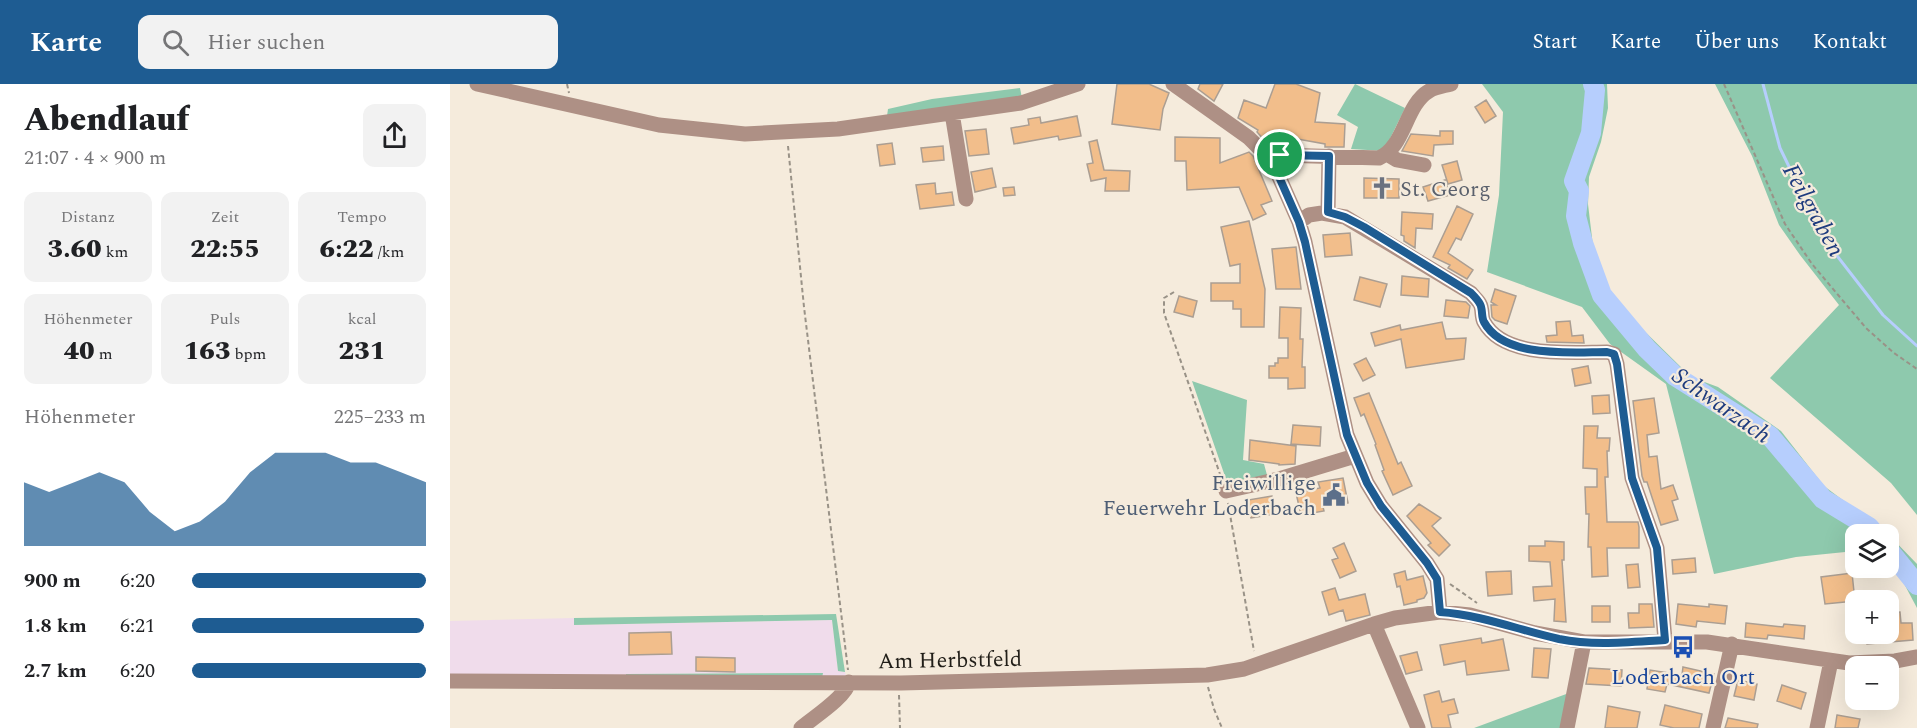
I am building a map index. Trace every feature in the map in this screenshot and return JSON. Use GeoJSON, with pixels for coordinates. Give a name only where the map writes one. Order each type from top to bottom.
{"type":"FeatureCollection","features":[{"type":"Feature","properties":{"kind":"street"},"geometry":{"type":"LineString","coordinates":[[477,84],[659,125],[724,132],[787,133],[838,129],[1021,103],[1078,84]]}},
{"type":"Feature","properties":{"kind":"street"},"geometry":{"type":"LineString","coordinates":[[1272,161],[1280,155],[1379,158],[1387,154],[1396,142],[1422,97],[1428,91],[1451,84]]}},
{"type":"Feature","properties":{"kind":"street"},"geometry":{"type":"LineString","coordinates":[[1183,87],[1248,137],[1272,161],[1299,222],[1314,278],[1347,435],[1367,483],[1381,506],[1427,563],[1437,579],[1440,612]]}},
{"type":"Feature","properties":{"kind":"street"},"geometry":{"type":"LineString","coordinates":[[952,113],[966,199]]}},
{"type":"Feature","properties":{"kind":"street"},"geometry":{"type":"LineString","coordinates":[[1387,154],[1397,160],[1424,165]]}},
{"type":"Feature","properties":{"kind":"street"},"geometry":{"type":"LineString","coordinates":[[1328,212],[1329,156]]}},
{"type":"Feature","properties":{"kind":"street"},"geometry":{"type":"LineString","coordinates":[[1299,222],[1309,215],[1328,212],[1345,217],[1471,293],[1480,304],[1483,321],[1497,337],[1523,348],[1547,352],[1614,354],[1632,478],[1657,548],[1665,640]]}},
{"type":"Feature","properties":{"kind":"street"},"geometry":{"type":"LineString","coordinates":[[1226,491],[1279,479],[1355,456]]}},
{"type":"Feature","properties":{"kind":"street","name":"Am Herbstfeld"},"geometry":{"type":"LineString","coordinates":[[450,681],[901,683],[1207,675],[1257,664],[1374,624],[1418,614],[1440,612],[1470,615],[1535,633],[1584,642],[1620,643],[1665,640],[1732,644],[1830,661],[1873,663],[1917,657]]}},
{"type":"Feature","properties":{"kind":"street"},"geometry":{"type":"LineString","coordinates":[[1374,624],[1418,728]]}},
{"type":"Feature","properties":{"kind":"street"},"geometry":{"type":"LineString","coordinates":[[1567,728],[1584,642]]}},
{"type":"Feature","properties":{"kind":"street"},"geometry":{"type":"LineString","coordinates":[[1713,728],[1732,644]]}},
{"type":"Feature","properties":{"kind":"street"},"geometry":{"type":"LineString","coordinates":[[1817,728],[1830,661]]}},
{"type":"Feature","properties":{"kind":"street"},"geometry":{"type":"LineString","coordinates":[[801,728],[848,689],[849,682]]}},
{"type":"Feature","properties":{"kind":"path"},"geometry":{"type":"LineString","coordinates":[[1724,84],[1785,224],[1812,264],[1866,328],[1894,353],[1917,369]]}},
{"type":"Feature","properties":{"kind":"path"},"geometry":{"type":"LineString","coordinates":[[787,133],[804,307],[849,682]]}},
{"type":"Feature","properties":{"kind":"path"},"geometry":{"type":"LineString","coordinates":[[1174,292],[1164,298],[1164,313],[1226,491],[1257,664]]}},
{"type":"Feature","properties":{"kind":"path"},"geometry":{"type":"LineString","coordinates":[[1437,579],[1449,582],[1477,604]]}},
{"type":"Feature","properties":{"kind":"path"},"geometry":{"type":"LineString","coordinates":[[1207,675],[1209,693],[1222,728]]}},
{"type":"Feature","properties":{"kind":"path"},"geometry":{"type":"LineString","coordinates":[[900,728],[901,683]]}},
{"type":"Feature","properties":{"kind":"shaded area"},"geometry":{"type":"Polygon","coordinates":[[[574,618],[575,625],[832,620],[838,671],[845,672],[846,676],[822,678],[822,673],[627,674],[626,678],[450,677],[450,621],[574,618]]]}},
{"type":"Feature","properties":{"kind":"green space"},"geometry":{"type":"Polygon","coordinates":[[[1355,84],[1405,108],[1384,151],[1351,149],[1358,127],[1337,115],[1355,84]]]}},
{"type":"Feature","properties":{"kind":"green space"},"geometry":{"type":"Polygon","coordinates":[[[1482,84],[1607,84],[1608,108],[1601,142],[1589,177],[1588,204],[1593,246],[1601,277],[1621,308],[1691,377],[1718,387],[1781,431],[1824,486],[1875,524],[1845,524],[1845,552],[1796,557],[1714,574],[1666,384],[1610,344],[1582,307],[1487,272],[1499,195],[1503,112],[1482,84]]]}},
{"type":"Feature","properties":{"kind":"green space"},"geometry":{"type":"Polygon","coordinates":[[[1715,84],[1917,84],[1917,515],[1891,483],[1770,378],[1839,305],[1779,225],[1752,156],[1715,84]]]}},
{"type":"Feature","properties":{"kind":"green space"},"geometry":{"type":"Polygon","coordinates":[[[1020,88],[1022,98],[887,116],[888,109],[932,99],[1020,88]]]}},
{"type":"Feature","properties":{"kind":"green space"},"geometry":{"type":"Polygon","coordinates":[[[1192,381],[1247,400],[1243,460],[1264,464],[1267,475],[1232,485],[1227,482],[1192,381]]]}},
{"type":"Feature","properties":{"kind":"green space"},"geometry":{"type":"Polygon","coordinates":[[[1899,545],[1917,564],[1917,608],[1900,576],[1899,545]]]}},
{"type":"Feature","properties":{"kind":"green space"},"geometry":{"type":"Polygon","coordinates":[[[836,614],[845,672],[838,671],[832,620],[574,625],[574,618],[836,614]]]}},
{"type":"Feature","properties":{"kind":"green space"},"geometry":{"type":"Polygon","coordinates":[[[823,673],[822,678],[626,678],[626,674],[823,673]]]}},
{"type":"Feature","properties":{"kind":"green space"},"geometry":{"type":"Polygon","coordinates":[[[1569,693],[1560,728],[1474,728],[1569,693]]]}},
{"type":"Feature","properties":{"kind":"building"},"geometry":{"type":"Polygon","coordinates":[[[1117,84],[1149,84],[1169,93],[1163,109],[1160,130],[1112,124],[1117,84]]]}},
{"type":"Feature","properties":{"kind":"building"},"geometry":{"type":"Polygon","coordinates":[[[1200,84],[1223,84],[1214,101],[1198,89],[1200,84]]]}},
{"type":"Feature","properties":{"kind":"building"},"geometry":{"type":"Polygon","coordinates":[[[1275,84],[1296,84],[1320,93],[1315,122],[1345,124],[1344,147],[1325,147],[1325,144],[1281,136],[1277,146],[1267,143],[1257,132],[1258,130],[1238,118],[1244,100],[1266,108],[1275,84]]]}},
{"type":"Feature","properties":{"kind":"building"},"geometry":{"type":"Polygon","coordinates":[[[1486,100],[1496,116],[1485,123],[1475,107],[1486,100]]]}},
{"type":"Feature","properties":{"kind":"building"},"geometry":{"type":"Polygon","coordinates":[[[1077,116],[1081,136],[1059,140],[1058,136],[1014,144],[1011,128],[1029,125],[1028,119],[1040,117],[1041,123],[1077,116]]]}},
{"type":"Feature","properties":{"kind":"building"},"geometry":{"type":"Polygon","coordinates":[[[986,129],[989,154],[969,156],[965,131],[986,129]]]}},
{"type":"Feature","properties":{"kind":"building"},"geometry":{"type":"Polygon","coordinates":[[[1440,131],[1453,131],[1453,144],[1434,145],[1433,156],[1402,151],[1411,134],[1440,136],[1440,131]]]}},
{"type":"Feature","properties":{"kind":"building"},"geometry":{"type":"Polygon","coordinates":[[[1175,137],[1220,138],[1220,163],[1249,152],[1253,156],[1272,201],[1261,205],[1266,214],[1253,220],[1239,187],[1187,190],[1186,161],[1175,161],[1175,137]]]}},
{"type":"Feature","properties":{"kind":"building"},"geometry":{"type":"Polygon","coordinates":[[[1097,140],[1104,170],[1130,171],[1129,191],[1105,191],[1106,178],[1091,181],[1087,164],[1093,163],[1089,142],[1097,140]]]}},
{"type":"Feature","properties":{"kind":"building"},"geometry":{"type":"Polygon","coordinates":[[[892,143],[895,164],[880,166],[877,145],[892,143]]]}},
{"type":"Feature","properties":{"kind":"building"},"geometry":{"type":"Polygon","coordinates":[[[943,146],[944,160],[923,162],[921,148],[943,146]]]}},
{"type":"Feature","properties":{"kind":"building"},"geometry":{"type":"Polygon","coordinates":[[[1457,161],[1462,180],[1448,184],[1442,165],[1457,161]]]}},
{"type":"Feature","properties":{"kind":"building"},"geometry":{"type":"Polygon","coordinates":[[[992,168],[996,187],[975,192],[971,172],[992,168]]]}},
{"type":"Feature","properties":{"kind":"building","name":"St. Georg"},"geometry":{"type":"Polygon","coordinates":[[[1364,178],[1399,179],[1399,198],[1364,198],[1364,178]]]}},
{"type":"Feature","properties":{"kind":"building"},"geometry":{"type":"Polygon","coordinates":[[[1445,180],[1450,195],[1428,201],[1423,187],[1445,180]]]}},
{"type":"Feature","properties":{"kind":"building"},"geometry":{"type":"Polygon","coordinates":[[[935,183],[936,194],[952,192],[954,205],[920,209],[916,185],[935,183]]]}},
{"type":"Feature","properties":{"kind":"building"},"geometry":{"type":"Polygon","coordinates":[[[1014,187],[1015,195],[1004,196],[1003,188],[1014,187]]]}},
{"type":"Feature","properties":{"kind":"building"},"geometry":{"type":"Polygon","coordinates":[[[1457,206],[1473,214],[1461,240],[1456,238],[1448,253],[1473,270],[1467,279],[1448,268],[1450,265],[1433,257],[1457,206]]]}},
{"type":"Feature","properties":{"kind":"building"},"geometry":{"type":"Polygon","coordinates":[[[1402,212],[1433,214],[1432,229],[1416,228],[1415,248],[1404,241],[1404,236],[1401,235],[1402,212]]]}},
{"type":"Feature","properties":{"kind":"building"},"geometry":{"type":"Polygon","coordinates":[[[1249,221],[1265,289],[1264,327],[1241,327],[1241,309],[1233,309],[1233,301],[1211,301],[1211,283],[1240,283],[1240,264],[1230,266],[1221,227],[1249,221]]]}},
{"type":"Feature","properties":{"kind":"building"},"geometry":{"type":"Polygon","coordinates":[[[1350,233],[1352,255],[1325,257],[1323,235],[1350,233]]]}},
{"type":"Feature","properties":{"kind":"building"},"geometry":{"type":"Polygon","coordinates":[[[1296,247],[1301,289],[1276,289],[1272,249],[1296,247]]]}},
{"type":"Feature","properties":{"kind":"building"},"geometry":{"type":"Polygon","coordinates":[[[1402,276],[1429,279],[1428,297],[1401,295],[1402,276]]]}},
{"type":"Feature","properties":{"kind":"building"},"geometry":{"type":"Polygon","coordinates":[[[1360,277],[1387,284],[1380,307],[1354,300],[1360,277]]]}},
{"type":"Feature","properties":{"kind":"building"},"geometry":{"type":"Polygon","coordinates":[[[1495,289],[1516,296],[1507,324],[1492,317],[1491,305],[1496,305],[1491,302],[1495,289]]]}},
{"type":"Feature","properties":{"kind":"building"},"geometry":{"type":"Polygon","coordinates":[[[1179,296],[1197,301],[1193,317],[1174,312],[1179,296]]]}},
{"type":"Feature","properties":{"kind":"building"},"geometry":{"type":"Polygon","coordinates":[[[1446,300],[1466,302],[1470,306],[1468,318],[1444,316],[1446,300]]]}},
{"type":"Feature","properties":{"kind":"building"},"geometry":{"type":"Polygon","coordinates":[[[1280,307],[1301,308],[1300,339],[1303,339],[1302,367],[1305,367],[1305,388],[1288,389],[1288,378],[1269,378],[1269,366],[1275,366],[1278,358],[1288,358],[1288,338],[1279,338],[1280,307]]]}},
{"type":"Feature","properties":{"kind":"building"},"geometry":{"type":"Polygon","coordinates":[[[1570,321],[1572,336],[1583,335],[1584,343],[1547,342],[1546,336],[1557,335],[1556,322],[1570,321]]]}},
{"type":"Feature","properties":{"kind":"building"},"geometry":{"type":"Polygon","coordinates":[[[1442,322],[1446,339],[1466,338],[1464,359],[1406,368],[1401,339],[1375,346],[1371,333],[1400,325],[1401,330],[1442,322]]]}},
{"type":"Feature","properties":{"kind":"building"},"geometry":{"type":"Polygon","coordinates":[[[1366,358],[1375,375],[1363,381],[1354,364],[1366,358]]]}},
{"type":"Feature","properties":{"kind":"building"},"geometry":{"type":"Polygon","coordinates":[[[1588,366],[1591,383],[1575,386],[1572,369],[1588,366]]]}},
{"type":"Feature","properties":{"kind":"building"},"geometry":{"type":"Polygon","coordinates":[[[1369,393],[1398,464],[1401,462],[1412,486],[1393,495],[1382,471],[1384,470],[1376,444],[1364,414],[1361,416],[1354,398],[1369,393]]]}},
{"type":"Feature","properties":{"kind":"building"},"geometry":{"type":"Polygon","coordinates":[[[1609,395],[1610,413],[1593,414],[1592,396],[1609,395]]]}},
{"type":"Feature","properties":{"kind":"building"},"geometry":{"type":"Polygon","coordinates":[[[1654,398],[1659,433],[1647,435],[1649,457],[1657,456],[1661,489],[1673,485],[1678,499],[1672,501],[1678,520],[1661,525],[1647,482],[1644,482],[1642,476],[1633,401],[1654,398]]]}},
{"type":"Feature","properties":{"kind":"building"},"geometry":{"type":"Polygon","coordinates":[[[1293,425],[1321,427],[1320,446],[1291,444],[1293,425]]]}},
{"type":"Feature","properties":{"kind":"building"},"geometry":{"type":"Polygon","coordinates":[[[1584,426],[1598,426],[1597,438],[1610,438],[1609,451],[1607,451],[1608,477],[1605,477],[1607,522],[1638,522],[1639,527],[1639,548],[1607,548],[1608,576],[1592,577],[1591,547],[1588,547],[1589,514],[1586,514],[1585,487],[1597,487],[1597,469],[1583,468],[1584,426]]]}},
{"type":"Feature","properties":{"kind":"building"},"geometry":{"type":"Polygon","coordinates":[[[1250,440],[1296,446],[1295,464],[1279,465],[1249,460],[1250,440]]]}},
{"type":"Feature","properties":{"kind":"building"},"geometry":{"type":"Polygon","coordinates":[[[1343,478],[1348,503],[1323,507],[1324,511],[1301,515],[1296,493],[1320,488],[1318,482],[1343,478]]]}},
{"type":"Feature","properties":{"kind":"building"},"geometry":{"type":"Polygon","coordinates":[[[1272,496],[1275,514],[1251,518],[1248,500],[1272,496]]]}},
{"type":"Feature","properties":{"kind":"building"},"geometry":{"type":"Polygon","coordinates":[[[1419,504],[1441,518],[1432,526],[1450,545],[1439,556],[1428,545],[1431,543],[1407,516],[1419,504]]]}},
{"type":"Feature","properties":{"kind":"building"},"geometry":{"type":"Polygon","coordinates":[[[1545,541],[1564,542],[1564,560],[1562,560],[1566,622],[1554,621],[1555,599],[1534,601],[1533,587],[1552,586],[1550,562],[1529,561],[1529,546],[1545,546],[1545,541]]]}},
{"type":"Feature","properties":{"kind":"building"},"geometry":{"type":"Polygon","coordinates":[[[1344,543],[1356,571],[1340,578],[1332,560],[1338,558],[1333,548],[1344,543]]]}},
{"type":"Feature","properties":{"kind":"building"},"geometry":{"type":"Polygon","coordinates":[[[1695,558],[1696,572],[1673,574],[1672,560],[1695,558]]]}},
{"type":"Feature","properties":{"kind":"building"},"geometry":{"type":"Polygon","coordinates":[[[1638,564],[1640,587],[1628,588],[1626,565],[1638,564]]]}},
{"type":"Feature","properties":{"kind":"building"},"geometry":{"type":"Polygon","coordinates":[[[1405,571],[1407,580],[1423,576],[1427,593],[1417,602],[1404,605],[1400,586],[1397,587],[1394,574],[1405,571]]]}},
{"type":"Feature","properties":{"kind":"building"},"geometry":{"type":"Polygon","coordinates":[[[1511,571],[1512,594],[1488,596],[1486,572],[1511,571]]]}},
{"type":"Feature","properties":{"kind":"building"},"geometry":{"type":"Polygon","coordinates":[[[1845,574],[1845,578],[1853,578],[1854,590],[1845,590],[1845,602],[1825,604],[1821,577],[1845,574]]]}},
{"type":"Feature","properties":{"kind":"building"},"geometry":{"type":"Polygon","coordinates":[[[1335,588],[1339,600],[1365,594],[1370,615],[1346,621],[1343,610],[1329,615],[1322,592],[1335,588]]]}},
{"type":"Feature","properties":{"kind":"building"},"geometry":{"type":"Polygon","coordinates":[[[1639,604],[1652,604],[1654,627],[1629,628],[1628,613],[1639,613],[1639,604]]]}},
{"type":"Feature","properties":{"kind":"building"},"geometry":{"type":"Polygon","coordinates":[[[1678,604],[1727,606],[1725,624],[1697,621],[1696,627],[1676,624],[1678,604]]]}},
{"type":"Feature","properties":{"kind":"building"},"geometry":{"type":"Polygon","coordinates":[[[1592,606],[1610,606],[1610,622],[1592,622],[1592,606]]]}},
{"type":"Feature","properties":{"kind":"building"},"geometry":{"type":"Polygon","coordinates":[[[1899,612],[1901,623],[1912,623],[1913,640],[1899,641],[1899,612]]]}},
{"type":"Feature","properties":{"kind":"building"},"geometry":{"type":"Polygon","coordinates":[[[1746,623],[1783,627],[1784,624],[1805,626],[1804,639],[1768,635],[1767,639],[1745,637],[1746,623]]]}},
{"type":"Feature","properties":{"kind":"building"},"geometry":{"type":"Polygon","coordinates":[[[671,632],[672,654],[629,655],[629,633],[671,632]]]}},
{"type":"Feature","properties":{"kind":"building"},"geometry":{"type":"Polygon","coordinates":[[[1481,638],[1482,643],[1503,639],[1509,670],[1467,675],[1465,661],[1444,665],[1440,645],[1481,638]]]}},
{"type":"Feature","properties":{"kind":"building"},"geometry":{"type":"Polygon","coordinates":[[[1534,648],[1551,649],[1548,678],[1532,677],[1534,648]]]}},
{"type":"Feature","properties":{"kind":"building"},"geometry":{"type":"Polygon","coordinates":[[[1417,652],[1422,670],[1406,674],[1400,656],[1417,652]]]}},
{"type":"Feature","properties":{"kind":"building"},"geometry":{"type":"Polygon","coordinates":[[[696,657],[735,658],[735,672],[696,671],[696,657]]]}},
{"type":"Feature","properties":{"kind":"building"},"geometry":{"type":"Polygon","coordinates":[[[1683,667],[1714,674],[1709,693],[1667,684],[1665,692],[1647,689],[1650,670],[1682,675],[1683,667]]]}},
{"type":"Feature","properties":{"kind":"building"},"geometry":{"type":"Polygon","coordinates":[[[1589,668],[1622,670],[1621,686],[1586,684],[1589,668]]]}},
{"type":"Feature","properties":{"kind":"building"},"geometry":{"type":"Polygon","coordinates":[[[1738,680],[1757,684],[1754,700],[1734,696],[1738,680]]]}},
{"type":"Feature","properties":{"kind":"building"},"geometry":{"type":"Polygon","coordinates":[[[1782,685],[1806,693],[1801,709],[1777,701],[1782,685]]]}},
{"type":"Feature","properties":{"kind":"building"},"geometry":{"type":"Polygon","coordinates":[[[1439,691],[1442,702],[1454,699],[1458,713],[1448,715],[1451,728],[1432,728],[1424,695],[1439,691]]]}},
{"type":"Feature","properties":{"kind":"building"},"geometry":{"type":"Polygon","coordinates":[[[1665,705],[1702,714],[1699,728],[1674,728],[1660,725],[1665,705]]]}},
{"type":"Feature","properties":{"kind":"building"},"geometry":{"type":"Polygon","coordinates":[[[1608,706],[1640,712],[1637,728],[1605,728],[1608,706]]]}},
{"type":"Feature","properties":{"kind":"building"},"geometry":{"type":"Polygon","coordinates":[[[1837,715],[1860,719],[1858,728],[1835,728],[1837,715]]]}},
{"type":"Feature","properties":{"kind":"building"},"geometry":{"type":"Polygon","coordinates":[[[1728,718],[1758,724],[1757,728],[1725,728],[1728,718]]]}},
{"type":"Feature","properties":{"kind":"waterway","name":"Schwarzach"},"geometry":{"type":"LineString","coordinates":[[1593,84],[1595,90],[1591,133],[1574,181],[1579,191],[1576,216],[1602,295],[1647,349],[1675,376],[1770,436],[1823,499],[1864,524]]}},
{"type":"Feature","properties":{"kind":"waterway","name":"Feilgraben"},"geometry":{"type":"LineString","coordinates":[[1763,84],[1780,148],[1824,239],[1883,315],[1917,346]]}},
{"type":"Feature","properties":{"kind":"waterway","name":"Schwarzach"},"geometry":{"type":"LineString","coordinates":[[1899,563],[1917,585]]}},
{"type":"Feature","properties":{"kind":"place","name":"St. Georg"},"geometry":{"type":"Point","coordinates":[1382,188]}},
{"type":"Feature","properties":{"kind":"place","name":"Freiwillige Feuerwehr Loderbach"},"geometry":{"type":"Point","coordinates":[1334,495]}},
{"type":"Feature","properties":{"kind":"place","name":"Loderbach Ort"},"geometry":{"type":"Point","coordinates":[1683,647]}},
{"type":"Feature","properties":{"kind":"route"},"geometry":{"type":"LineString","coordinates":[[1280,155],[1329,156],[1328,212],[1345,217],[1364,227],[1471,293],[1480,304],[1483,321],[1497,337],[1523,348],[1547,352],[1614,354],[1632,478],[1657,548],[1665,640],[1620,643],[1584,642],[1535,633],[1470,615],[1440,612],[1439,589],[1434,573],[1381,506],[1367,483],[1347,435],[1305,242],[1299,222],[1272,161],[1280,155]]}}]}
